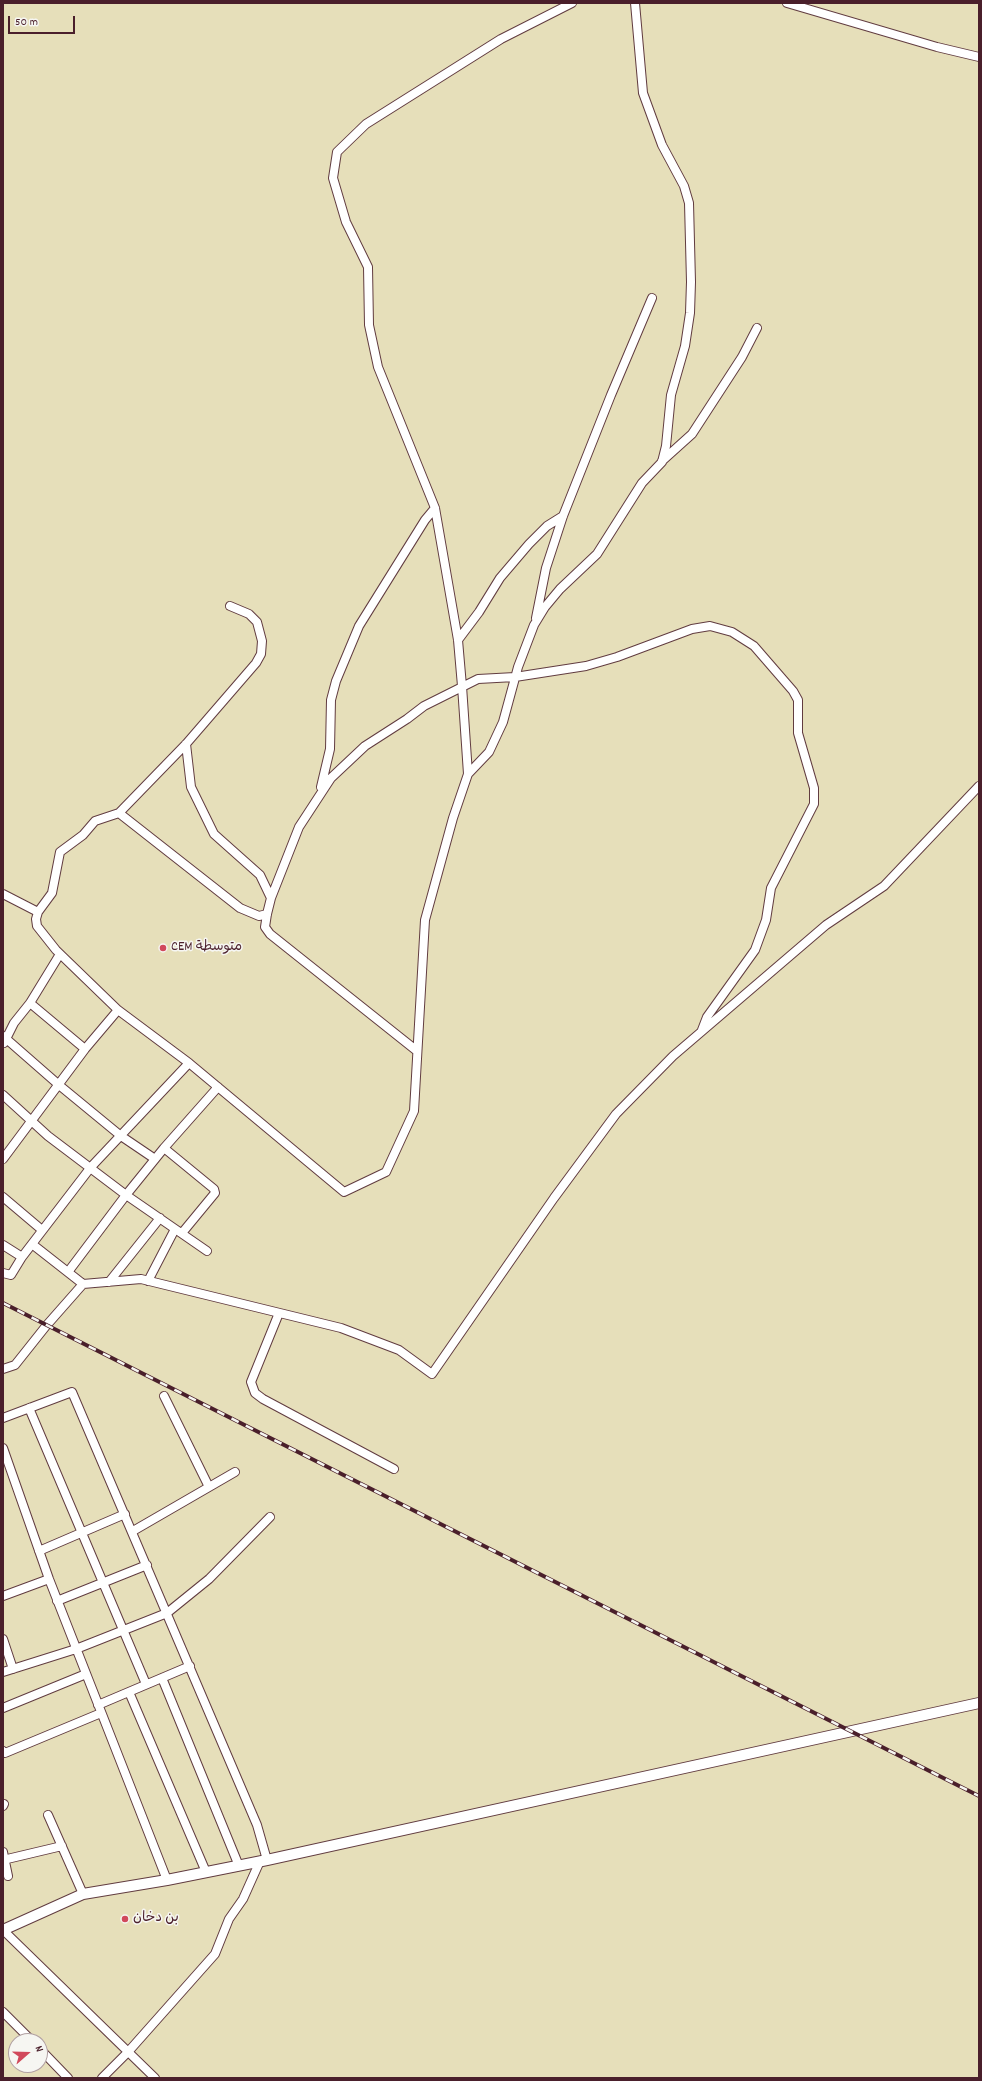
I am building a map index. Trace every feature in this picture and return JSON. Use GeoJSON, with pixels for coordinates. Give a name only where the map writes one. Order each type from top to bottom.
{"type":"FeatureCollection","features":[{"type":"Feature","properties":{"kind":"street"},"geometry":{"type":"LineString","coordinates":[[230,606],[249,614],[257,622],[262,641],[261,654],[250,672],[186,744],[119,813],[95,820],[83,835],[60,852],[52,893],[38,912],[37,926],[60,954],[118,1010],[189,1063],[344,1192],[386,1172],[414,1111],[425,920],[453,818],[468,774],[458,640],[435,508],[378,366],[369,325],[368,267],[346,222],[333,178],[337,152],[366,124],[501,39],[572,3]]}},
{"type":"Feature","properties":{"kind":"street"},"geometry":{"type":"LineString","coordinates":[[635,3],[643,93],[662,145],[684,186],[689,203],[691,282],[690,313],[685,346],[670,395],[666,446],[662,462]]}},
{"type":"Feature","properties":{"kind":"street"},"geometry":{"type":"LineString","coordinates":[[787,3],[937,47],[979,57]]}},
{"type":"Feature","properties":{"kind":"street"},"geometry":{"type":"LineString","coordinates":[[468,774],[489,752],[503,722],[515,677],[534,625],[546,568],[563,516],[611,395],[652,298]]}},
{"type":"Feature","properties":{"kind":"street"},"geometry":{"type":"LineString","coordinates":[[534,625],[545,607],[560,589],[597,554],[642,483],[692,434],[738,364],[757,328]]}},
{"type":"Feature","properties":{"kind":"street"},"geometry":{"type":"LineString","coordinates":[[320,792],[330,749],[331,700],[336,681],[359,626],[425,520],[435,508]]}},
{"type":"Feature","properties":{"kind":"street"},"geometry":{"type":"LineString","coordinates":[[458,640],[510,567],[542,531],[563,516]]}},
{"type":"Feature","properties":{"kind":"street"},"geometry":{"type":"LineString","coordinates":[[417,1051],[276,940],[266,927],[267,914],[272,898],[299,827],[320,792],[331,778],[366,746],[424,706],[478,679],[515,677],[586,666],[617,657],[692,628],[710,626],[732,632],[754,646],[796,696],[798,700],[798,733],[814,788],[814,804],[771,888],[766,920],[755,950],[707,1018],[701,1032]]}},
{"type":"Feature","properties":{"kind":"street"},"geometry":{"type":"LineString","coordinates":[[186,744],[191,787],[214,834],[260,875],[272,898]]}},
{"type":"Feature","properties":{"kind":"street"},"geometry":{"type":"LineString","coordinates":[[32,1244],[83,1284],[141,1279],[341,1328],[399,1350],[432,1374],[554,1198],[616,1114],[673,1056],[826,925],[884,886],[979,786]]}},
{"type":"Feature","properties":{"kind":"street"},"geometry":{"type":"LineString","coordinates":[[119,813],[240,908],[259,916],[267,914]]}},
{"type":"Feature","properties":{"kind":"street"},"geometry":{"type":"LineString","coordinates":[[3,894],[38,912]]}},
{"type":"Feature","properties":{"kind":"street"},"geometry":{"type":"LineString","coordinates":[[60,954],[30,1003],[14,1023],[4,1040],[121,1136],[155,1159]]}},
{"type":"Feature","properties":{"kind":"street"},"geometry":{"type":"LineString","coordinates":[[30,1003],[85,1049]]}},
{"type":"Feature","properties":{"kind":"street"},"geometry":{"type":"LineString","coordinates":[[3,1159],[59,1086],[85,1049],[118,1010]]}},
{"type":"Feature","properties":{"kind":"street"},"geometry":{"type":"LineString","coordinates":[[3,1273],[11,1275],[42,1230],[91,1167],[189,1063]]}},
{"type":"Feature","properties":{"kind":"street"},"geometry":{"type":"LineString","coordinates":[[68,1272],[155,1159],[218,1087]]}},
{"type":"Feature","properties":{"kind":"street"},"geometry":{"type":"LineString","coordinates":[[3,1095],[32,1121],[126,1195],[207,1251]]}},
{"type":"Feature","properties":{"kind":"street"},"geometry":{"type":"LineString","coordinates":[[148,1281],[179,1231],[215,1192],[214,1189],[164,1148]]}},
{"type":"Feature","properties":{"kind":"street"},"geometry":{"type":"LineString","coordinates":[[3,1197],[42,1230]]}},
{"type":"Feature","properties":{"kind":"street"},"geometry":{"type":"LineString","coordinates":[[109,1282],[160,1218]]}},
{"type":"Feature","properties":{"kind":"street"},"geometry":{"type":"LineString","coordinates":[[3,1245],[22,1257]]}},
{"type":"Feature","properties":{"kind":"street"},"geometry":{"type":"LineString","coordinates":[[3,1369],[15,1365],[46,1326],[83,1284]]}},
{"type":"Feature","properties":{"kind":"street"},"geometry":{"type":"LineString","coordinates":[[279,1313],[251,1382],[255,1393],[263,1399],[394,1469]]}},
{"type":"Feature","properties":{"kind":"street"},"geometry":{"type":"LineString","coordinates":[[3,1418],[72,1392],[133,1531],[257,1825],[263,1861],[244,1899],[229,1919],[215,1954],[128,2052],[102,2078]]}},
{"type":"Feature","properties":{"kind":"street"},"geometry":{"type":"LineString","coordinates":[[164,1396],[209,1487]]}},
{"type":"Feature","properties":{"kind":"street"},"geometry":{"type":"LineString","coordinates":[[29,1408],[146,1684]]}},
{"type":"Feature","properties":{"kind":"street"},"geometry":{"type":"LineString","coordinates":[[3,1448],[57,1601],[167,1880]]}},
{"type":"Feature","properties":{"kind":"street"},"geometry":{"type":"LineString","coordinates":[[133,1531],[235,1472]]}},
{"type":"Feature","properties":{"kind":"street"},"geometry":{"type":"LineString","coordinates":[[39,1550],[125,1514]]}},
{"type":"Feature","properties":{"kind":"street"},"geometry":{"type":"LineString","coordinates":[[3,1672],[76,1649],[167,1613],[209,1578],[270,1517]]}},
{"type":"Feature","properties":{"kind":"street"},"geometry":{"type":"LineString","coordinates":[[57,1601],[147,1565]]}},
{"type":"Feature","properties":{"kind":"street"},"geometry":{"type":"LineString","coordinates":[[3,1596],[49,1579]]}},
{"type":"Feature","properties":{"kind":"street"},"geometry":{"type":"LineString","coordinates":[[3,1639],[13,1669]]}},
{"type":"Feature","properties":{"kind":"street"},"geometry":{"type":"LineString","coordinates":[[98,1705],[190,1666]]}},
{"type":"Feature","properties":{"kind":"street"},"geometry":{"type":"LineString","coordinates":[[3,1708],[86,1674]]}},
{"type":"Feature","properties":{"kind":"street"},"geometry":{"type":"LineString","coordinates":[[162,1678],[239,1866]]}},
{"type":"Feature","properties":{"kind":"street"},"geometry":{"type":"LineString","coordinates":[[129,1692],[206,1872]]}},
{"type":"Feature","properties":{"kind":"street"},"geometry":{"type":"LineString","coordinates":[[155,2078],[3,1930],[83,1894],[167,1880],[263,1861],[979,1703]]}},
{"type":"Feature","properties":{"kind":"street"},"geometry":{"type":"LineString","coordinates":[[3,1751],[4,1753],[101,1713]]}},
{"type":"Feature","properties":{"kind":"street"},"geometry":{"type":"LineString","coordinates":[[48,1815],[83,1894]]}},
{"type":"Feature","properties":{"kind":"street"},"geometry":{"type":"LineString","coordinates":[[8,1876],[4,1857],[62,1846]]}},
{"type":"Feature","properties":{"kind":"street"},"geometry":{"type":"LineString","coordinates":[[3,2012],[24,2033]]}},
{"type":"Feature","properties":{"kind":"street"},"geometry":{"type":"LineString","coordinates":[[48,2057],[68,2078]]}},
{"type":"Feature","properties":{"kind":"railway"},"geometry":{"type":"LineString","coordinates":[[3,1303],[979,1796]]}},
{"type":"Feature","properties":{"kind":"place","name":"CEM متوسطة"},"geometry":{"type":"Point","coordinates":[163,948]}},
{"type":"Feature","properties":{"kind":"place","name":"بن دخان"},"geometry":{"type":"Point","coordinates":[125,1919]}}]}
